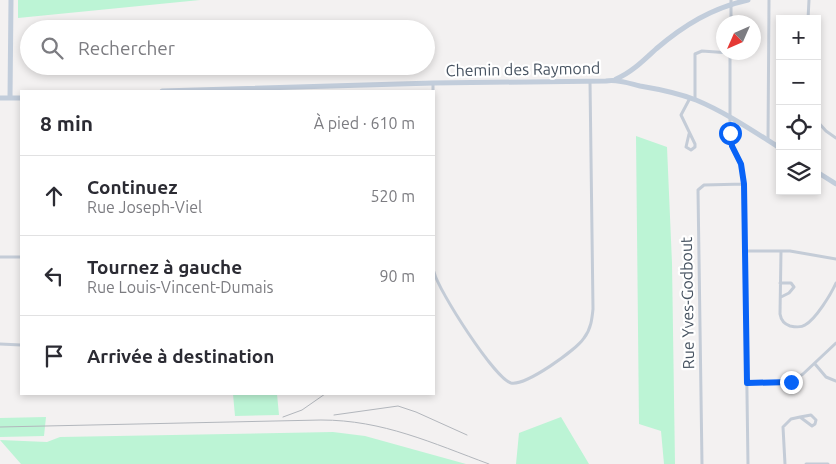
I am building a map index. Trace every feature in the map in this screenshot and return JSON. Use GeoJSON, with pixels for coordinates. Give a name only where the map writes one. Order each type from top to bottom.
{"type":"FeatureCollection","features":[{"type":"Feature","properties":{"kind":"street"},"geometry":{"type":"LineString","coordinates":[[10,98],[11,0]]}},
{"type":"Feature","properties":{"kind":"street"},"geometry":{"type":"LineString","coordinates":[[616,79],[630,72],[683,27],[731,2],[748,0]]}},
{"type":"Feature","properties":{"kind":"street"},"geometry":{"type":"LineString","coordinates":[[768,140],[769,0]]}},
{"type":"Feature","properties":{"kind":"street"},"geometry":{"type":"LineString","coordinates":[[808,15],[809,0]]}},
{"type":"Feature","properties":{"kind":"street"},"geometry":{"type":"LineString","coordinates":[[730,15],[731,2]]}},
{"type":"Feature","properties":{"kind":"street"},"geometry":{"type":"LineString","coordinates":[[689,134],[686,147],[691,150],[695,147],[695,144],[681,115],[692,99],[695,54],[702,51],[716,52]]}},
{"type":"Feature","properties":{"kind":"street"},"geometry":{"type":"LineString","coordinates":[[730,60],[730,133],[732,146],[741,164],[744,184],[748,464]]}},
{"type":"Feature","properties":{"kind":"street","name":"Chemin des Raymond"},"geometry":{"type":"LineString","coordinates":[[199,90],[616,79],[692,99],[731,118],[776,145]]}},
{"type":"Feature","properties":{"kind":"street"},"geometry":{"type":"LineString","coordinates":[[435,275],[441,291],[500,375],[510,382],[518,383],[526,380],[568,353],[588,333],[593,309],[590,81]]}},
{"type":"Feature","properties":{"kind":"street"},"geometry":{"type":"LineString","coordinates":[[433,83],[433,90]]}},
{"type":"Feature","properties":{"kind":"street"},"geometry":{"type":"LineString","coordinates":[[0,98],[20,98]]}},
{"type":"Feature","properties":{"kind":"street"},"geometry":{"type":"LineString","coordinates":[[821,125],[836,138]]}},
{"type":"Feature","properties":{"kind":"street"},"geometry":{"type":"LineString","coordinates":[[821,175],[836,184]]}},
{"type":"Feature","properties":{"kind":"street","name":"Rue Yves-Godbout"},"geometry":{"type":"LineString","coordinates":[[702,464],[698,190],[704,186],[744,184]]}},
{"type":"Feature","properties":{"kind":"street"},"geometry":{"type":"LineString","coordinates":[[745,251],[807,253],[836,259]]}},
{"type":"Feature","properties":{"kind":"street"},"geometry":{"type":"LineString","coordinates":[[781,251],[781,318],[790,326],[803,326],[812,320],[836,283]]}},
{"type":"Feature","properties":{"kind":"street"},"geometry":{"type":"LineString","coordinates":[[0,257],[20,257]]}},
{"type":"Feature","properties":{"kind":"street"},"geometry":{"type":"LineString","coordinates":[[780,283],[791,283],[794,287],[789,293],[781,297]]}},
{"type":"Feature","properties":{"kind":"street"},"geometry":{"type":"LineString","coordinates":[[747,383],[791,382],[836,343]]}},
{"type":"Feature","properties":{"kind":"street"},"geometry":{"type":"LineString","coordinates":[[0,344],[20,345]]}},
{"type":"Feature","properties":{"kind":"street"},"geometry":{"type":"LineString","coordinates":[[814,364],[826,377],[836,381]]}},
{"type":"Feature","properties":{"kind":"street"},"geometry":{"type":"LineString","coordinates":[[785,464],[783,427],[791,419],[800,417],[813,416],[816,424],[810,426],[800,417]]}},
{"type":"Feature","properties":{"kind":"street"},"geometry":{"type":"LineString","coordinates":[[806,464],[828,464]]}},
{"type":"Feature","properties":{"kind":"green space"},"geometry":{"type":"Polygon","coordinates":[[[18,0],[200,0],[18,18],[18,0]]]}},
{"type":"Feature","properties":{"kind":"green space"},"geometry":{"type":"Polygon","coordinates":[[[636,136],[667,147],[672,263],[675,464],[664,464],[661,431],[639,424],[636,136]]]}},
{"type":"Feature","properties":{"kind":"green space"},"geometry":{"type":"Polygon","coordinates":[[[233,395],[277,395],[279,415],[235,416],[233,395]]]}},
{"type":"Feature","properties":{"kind":"green space"},"geometry":{"type":"Polygon","coordinates":[[[46,417],[44,436],[0,437],[0,418],[46,417]]]}},
{"type":"Feature","properties":{"kind":"green space"},"geometry":{"type":"Polygon","coordinates":[[[561,417],[589,464],[516,464],[519,433],[561,417]]]}},
{"type":"Feature","properties":{"kind":"green space"},"geometry":{"type":"Polygon","coordinates":[[[333,432],[365,436],[466,464],[21,464],[0,440],[47,442],[60,437],[333,432]]]}},
{"type":"Feature","properties":{"kind":"railway"},"geometry":{"type":"LineString","coordinates":[[283,417],[302,410],[324,395]]}},
{"type":"Feature","properties":{"kind":"railway"},"geometry":{"type":"LineString","coordinates":[[334,415],[398,406],[467,435]]}},
{"type":"Feature","properties":{"kind":"railway"},"geometry":{"type":"LineString","coordinates":[[0,427],[344,421],[386,428],[407,434],[489,464]]}},
{"type":"Feature","properties":{"kind":"route"},"geometry":{"type":"LineString","coordinates":[[730,133],[732,146],[741,164],[744,184],[747,383],[791,382]]}}]}
